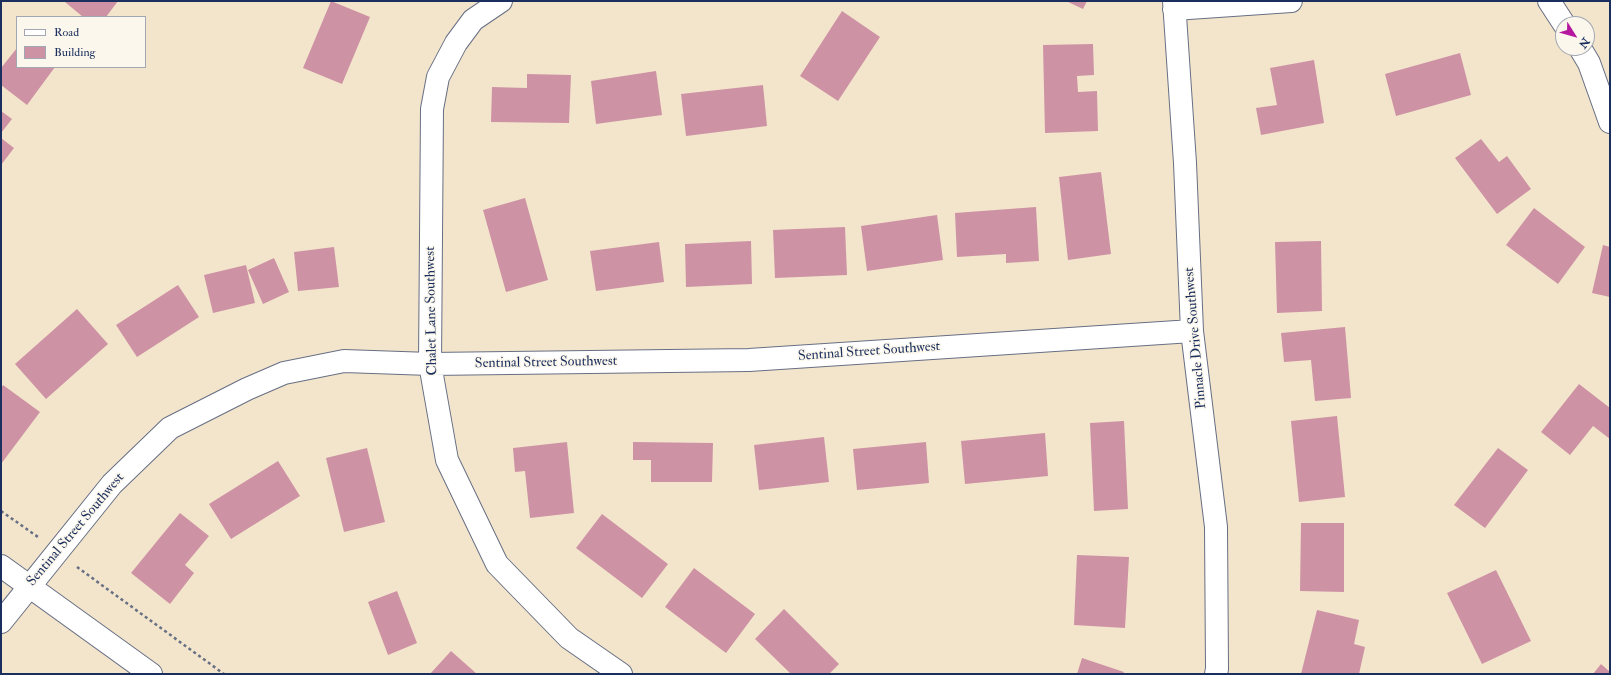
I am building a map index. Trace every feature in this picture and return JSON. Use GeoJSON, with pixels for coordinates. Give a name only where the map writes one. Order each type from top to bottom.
{"type":"FeatureCollection","features":[{"type":"Feature","properties":{"kind":"street","name":"Chalet Lane Southwest"},"geometry":{"type":"LineString","coordinates":[[501,1],[473,20],[456,43],[438,77],[432,109],[430,364],[447,460],[497,564],[569,638],[620,674]]}},
{"type":"Feature","properties":{"kind":"street"},"geometry":{"type":"LineString","coordinates":[[1174,5],[1291,1]]}},
{"type":"Feature","properties":{"kind":"street"},"geometry":{"type":"LineString","coordinates":[[1549,1],[1559,16]]}},
{"type":"Feature","properties":{"kind":"street","name":"Pinnacle Drive Southwest"},"geometry":{"type":"LineString","coordinates":[[1174,5],[1185,163],[1192,331],[1216,527],[1216,674]]}},
{"type":"Feature","properties":{"kind":"street"},"geometry":{"type":"LineString","coordinates":[[1585,56],[1590,63],[1610,122]]}},
{"type":"Feature","properties":{"kind":"street","name":"Sentinal Street Southwest"},"geometry":{"type":"LineString","coordinates":[[1,622],[112,484],[170,428],[247,389],[284,373],[344,361],[430,364],[749,360],[1192,331]]}},
{"type":"Feature","properties":{"kind":"street"},"geometry":{"type":"LineString","coordinates":[[1,566],[151,674]]}},
{"type":"Feature","properties":{"kind":"path"},"geometry":{"type":"LineString","coordinates":[[1,510],[224,674]]}},
{"type":"Feature","properties":{"kind":"building"},"geometry":{"type":"Polygon","coordinates":[[[118,1],[107,16],[82,16],[65,2],[118,1]]]}},
{"type":"Feature","properties":{"kind":"building"},"geometry":{"type":"Polygon","coordinates":[[[331,1],[370,17],[342,84],[303,68],[331,1]]]}},
{"type":"Feature","properties":{"kind":"building"},"geometry":{"type":"Polygon","coordinates":[[[1066,1],[1087,1],[1083,9],[1066,1]]]}},
{"type":"Feature","properties":{"kind":"building"},"geometry":{"type":"Polygon","coordinates":[[[842,11],[880,37],[838,101],[800,76],[842,11]]]}},
{"type":"Feature","properties":{"kind":"building"},"geometry":{"type":"Polygon","coordinates":[[[1093,44],[1094,75],[1077,76],[1078,92],[1097,91],[1098,131],[1045,133],[1043,45],[1093,44]]]}},
{"type":"Feature","properties":{"kind":"building"},"geometry":{"type":"Polygon","coordinates":[[[16,49],[16,68],[54,68],[27,105],[1,85],[1,68],[16,49]]]}},
{"type":"Feature","properties":{"kind":"building"},"geometry":{"type":"Polygon","coordinates":[[[1460,53],[1471,95],[1396,116],[1385,74],[1460,53]]]}},
{"type":"Feature","properties":{"kind":"building"},"geometry":{"type":"Polygon","coordinates":[[[1314,60],[1324,123],[1261,135],[1256,108],[1277,105],[1270,68],[1314,60]]]}},
{"type":"Feature","properties":{"kind":"building"},"geometry":{"type":"Polygon","coordinates":[[[656,71],[662,115],[596,124],[591,81],[656,71]]]}},
{"type":"Feature","properties":{"kind":"building"},"geometry":{"type":"Polygon","coordinates":[[[527,74],[571,75],[569,123],[491,122],[492,87],[527,88],[527,74]]]}},
{"type":"Feature","properties":{"kind":"building"},"geometry":{"type":"Polygon","coordinates":[[[763,85],[767,126],[686,136],[681,94],[763,85]]]}},
{"type":"Feature","properties":{"kind":"building"},"geometry":{"type":"Polygon","coordinates":[[[1,111],[12,119],[1,133],[1,111]]]}},
{"type":"Feature","properties":{"kind":"building"},"geometry":{"type":"Polygon","coordinates":[[[1,138],[14,148],[1,165],[1,138]]]}},
{"type":"Feature","properties":{"kind":"building"},"geometry":{"type":"Polygon","coordinates":[[[1481,139],[1499,162],[1507,156],[1531,189],[1497,214],[1455,158],[1481,139]]]}},
{"type":"Feature","properties":{"kind":"building"},"geometry":{"type":"Polygon","coordinates":[[[1101,172],[1111,254],[1068,260],[1059,177],[1101,172]]]}},
{"type":"Feature","properties":{"kind":"building"},"geometry":{"type":"Polygon","coordinates":[[[525,198],[548,280],[506,292],[483,210],[525,198]]]}},
{"type":"Feature","properties":{"kind":"building"},"geometry":{"type":"Polygon","coordinates":[[[1036,207],[1039,261],[1006,263],[1006,254],[957,257],[955,213],[1036,207]]]}},
{"type":"Feature","properties":{"kind":"building"},"geometry":{"type":"Polygon","coordinates":[[[1534,208],[1585,247],[1558,284],[1506,245],[1534,208]]]}},
{"type":"Feature","properties":{"kind":"building"},"geometry":{"type":"Polygon","coordinates":[[[937,215],[943,260],[867,271],[861,226],[937,215]]]}},
{"type":"Feature","properties":{"kind":"building"},"geometry":{"type":"Polygon","coordinates":[[[845,227],[847,275],[775,278],[773,230],[845,227]]]}},
{"type":"Feature","properties":{"kind":"building"},"geometry":{"type":"Polygon","coordinates":[[[751,241],[752,284],[686,287],[685,244],[751,241]]]}},
{"type":"Feature","properties":{"kind":"building"},"geometry":{"type":"Polygon","coordinates":[[[1321,241],[1322,311],[1277,313],[1275,242],[1321,241]]]}},
{"type":"Feature","properties":{"kind":"building"},"geometry":{"type":"Polygon","coordinates":[[[659,242],[664,282],[596,291],[590,251],[659,242]]]}},
{"type":"Feature","properties":{"kind":"building"},"geometry":{"type":"Polygon","coordinates":[[[1603,245],[1610,247],[1610,297],[1592,293],[1603,245]]]}},
{"type":"Feature","properties":{"kind":"building"},"geometry":{"type":"Polygon","coordinates":[[[334,247],[339,287],[298,291],[294,252],[334,247]]]}},
{"type":"Feature","properties":{"kind":"building"},"geometry":{"type":"Polygon","coordinates":[[[274,258],[289,292],[263,304],[248,270],[274,258]]]}},
{"type":"Feature","properties":{"kind":"building"},"geometry":{"type":"Polygon","coordinates":[[[246,265],[255,303],[213,313],[204,275],[246,265]]]}},
{"type":"Feature","properties":{"kind":"building"},"geometry":{"type":"Polygon","coordinates":[[[178,285],[199,317],[137,357],[116,325],[178,285]]]}},
{"type":"Feature","properties":{"kind":"building"},"geometry":{"type":"Polygon","coordinates":[[[77,309],[108,344],[46,399],[15,364],[77,309]]]}},
{"type":"Feature","properties":{"kind":"building"},"geometry":{"type":"Polygon","coordinates":[[[1345,327],[1351,398],[1315,401],[1311,360],[1284,362],[1281,333],[1345,327]]]}},
{"type":"Feature","properties":{"kind":"building"},"geometry":{"type":"Polygon","coordinates":[[[1579,384],[1610,408],[1610,439],[1593,426],[1570,455],[1541,432],[1579,384]]]}},
{"type":"Feature","properties":{"kind":"building"},"geometry":{"type":"Polygon","coordinates":[[[3,385],[40,412],[1,464],[1,388],[3,385]]]}},
{"type":"Feature","properties":{"kind":"building"},"geometry":{"type":"Polygon","coordinates":[[[1337,416],[1345,497],[1299,502],[1291,421],[1337,416]]]}},
{"type":"Feature","properties":{"kind":"building"},"geometry":{"type":"Polygon","coordinates":[[[1124,421],[1128,509],[1094,511],[1090,423],[1124,421]]]}},
{"type":"Feature","properties":{"kind":"building"},"geometry":{"type":"Polygon","coordinates":[[[1045,433],[1048,476],[965,484],[961,441],[1045,433]]]}},
{"type":"Feature","properties":{"kind":"building"},"geometry":{"type":"Polygon","coordinates":[[[824,437],[829,482],[759,490],[754,445],[824,437]]]}},
{"type":"Feature","properties":{"kind":"building"},"geometry":{"type":"Polygon","coordinates":[[[567,442],[574,513],[530,518],[525,471],[515,472],[513,448],[567,442]]]}},
{"type":"Feature","properties":{"kind":"building"},"geometry":{"type":"Polygon","coordinates":[[[633,442],[713,443],[712,482],[651,482],[651,460],[633,460],[633,442]]]}},
{"type":"Feature","properties":{"kind":"building"},"geometry":{"type":"Polygon","coordinates":[[[926,442],[929,483],[857,490],[853,449],[926,442]]]}},
{"type":"Feature","properties":{"kind":"building"},"geometry":{"type":"Polygon","coordinates":[[[367,448],[385,522],[344,532],[326,458],[367,448]]]}},
{"type":"Feature","properties":{"kind":"building"},"geometry":{"type":"Polygon","coordinates":[[[1498,448],[1528,470],[1485,528],[1454,505],[1498,448]]]}},
{"type":"Feature","properties":{"kind":"building"},"geometry":{"type":"Polygon","coordinates":[[[278,461],[300,496],[231,539],[209,504],[278,461]]]}},
{"type":"Feature","properties":{"kind":"building"},"geometry":{"type":"Polygon","coordinates":[[[180,513],[209,536],[185,565],[194,573],[170,604],[131,573],[180,513]]]}},
{"type":"Feature","properties":{"kind":"building"},"geometry":{"type":"Polygon","coordinates":[[[602,514],[668,564],[642,598],[576,548],[602,514]]]}},
{"type":"Feature","properties":{"kind":"building"},"geometry":{"type":"Polygon","coordinates":[[[1301,523],[1344,523],[1344,592],[1300,591],[1301,523]]]}},
{"type":"Feature","properties":{"kind":"building"},"geometry":{"type":"Polygon","coordinates":[[[1077,555],[1129,557],[1125,628],[1074,625],[1077,555]]]}},
{"type":"Feature","properties":{"kind":"building"},"geometry":{"type":"Polygon","coordinates":[[[694,568],[755,614],[726,653],[665,607],[694,568]]]}},
{"type":"Feature","properties":{"kind":"building"},"geometry":{"type":"Polygon","coordinates":[[[1496,570],[1531,641],[1482,664],[1447,593],[1496,570]]]}},
{"type":"Feature","properties":{"kind":"building"},"geometry":{"type":"Polygon","coordinates":[[[397,591],[417,643],[388,655],[368,602],[397,591]]]}},
{"type":"Feature","properties":{"kind":"building"},"geometry":{"type":"Polygon","coordinates":[[[784,609],[839,664],[829,674],[791,674],[755,639],[784,609]]]}},
{"type":"Feature","properties":{"kind":"building"},"geometry":{"type":"Polygon","coordinates":[[[1317,610],[1359,620],[1354,644],[1365,647],[1359,674],[1301,674],[1317,610]]]}},
{"type":"Feature","properties":{"kind":"building"},"geometry":{"type":"Polygon","coordinates":[[[451,651],[477,674],[430,674],[451,651]]]}},
{"type":"Feature","properties":{"kind":"building"},"geometry":{"type":"Polygon","coordinates":[[[1082,658],[1124,672],[1123,674],[1077,674],[1082,658]]]}},
{"type":"Feature","properties":{"kind":"building"},"geometry":{"type":"Polygon","coordinates":[[[1601,664],[1610,672],[1610,674],[1593,674],[1601,664]]]}}]}
